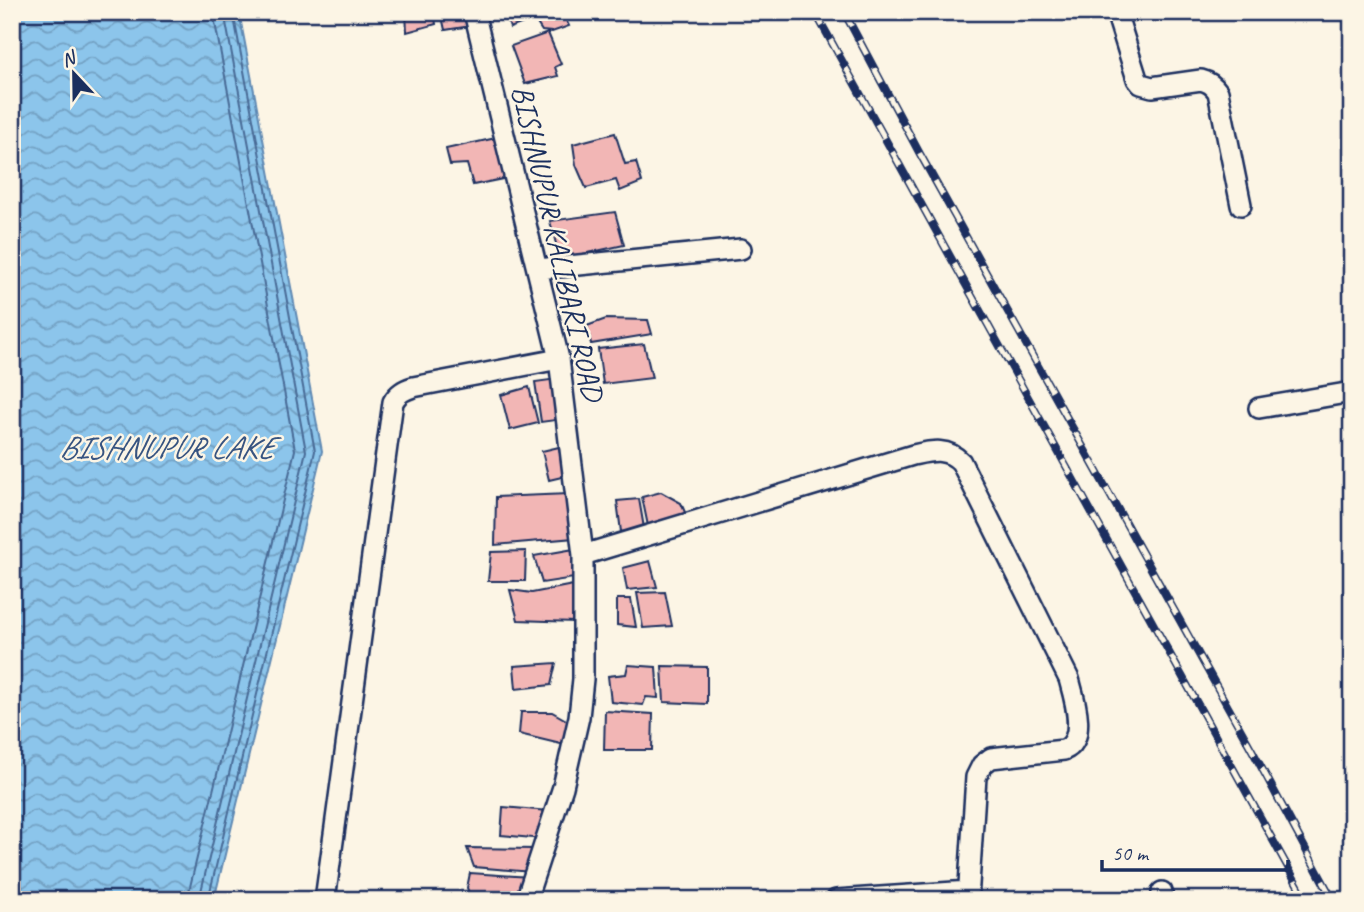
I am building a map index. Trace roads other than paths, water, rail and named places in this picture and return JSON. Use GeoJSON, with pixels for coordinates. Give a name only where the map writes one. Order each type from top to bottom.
{"type":"FeatureCollection","features":[{"type":"Feature","properties":{"kind":"street","name":"BISHNUPUR KALIBARI ROAD"},"geometry":{"type":"LineString","coordinates":[[474,12],[559,359],[583,555],[583,680],[579,717],[564,787],[526,900]]}},
{"type":"Feature","properties":{"kind":"street"},"geometry":{"type":"LineString","coordinates":[[1116,12],[1137,79],[1141,84],[1153,87],[1201,80],[1214,86],[1241,205]]}},
{"type":"Feature","properties":{"kind":"street"},"geometry":{"type":"LineString","coordinates":[[538,269],[741,249]]}},
{"type":"Feature","properties":{"kind":"street"},"geometry":{"type":"LineString","coordinates":[[325,900],[393,402],[403,390],[413,387],[559,359]]}},
{"type":"Feature","properties":{"kind":"street"},"geometry":{"type":"LineString","coordinates":[[1259,408],[1352,392]]}},
{"type":"Feature","properties":{"kind":"street"},"geometry":{"type":"LineString","coordinates":[[583,555],[913,455],[945,451],[954,454],[961,462],[1069,679],[1078,716],[1076,737],[1070,747],[1064,750],[991,758],[982,765],[976,777],[968,895],[836,900]]}},
{"type":"Feature","properties":{"kind":"water","name":"BISHNUPUR LAKE"},"geometry":{"type":"Polygon","coordinates":[[[12,12],[239,12],[322,451],[214,900],[12,900],[12,12]]]}},
{"type":"Feature","properties":{"kind":"railway"},"geometry":{"type":"LineString","coordinates":[[815,12],[1306,900]]}},
{"type":"Feature","properties":{"kind":"railway"},"geometry":{"type":"LineString","coordinates":[[844,12],[1333,900]]}}]}
